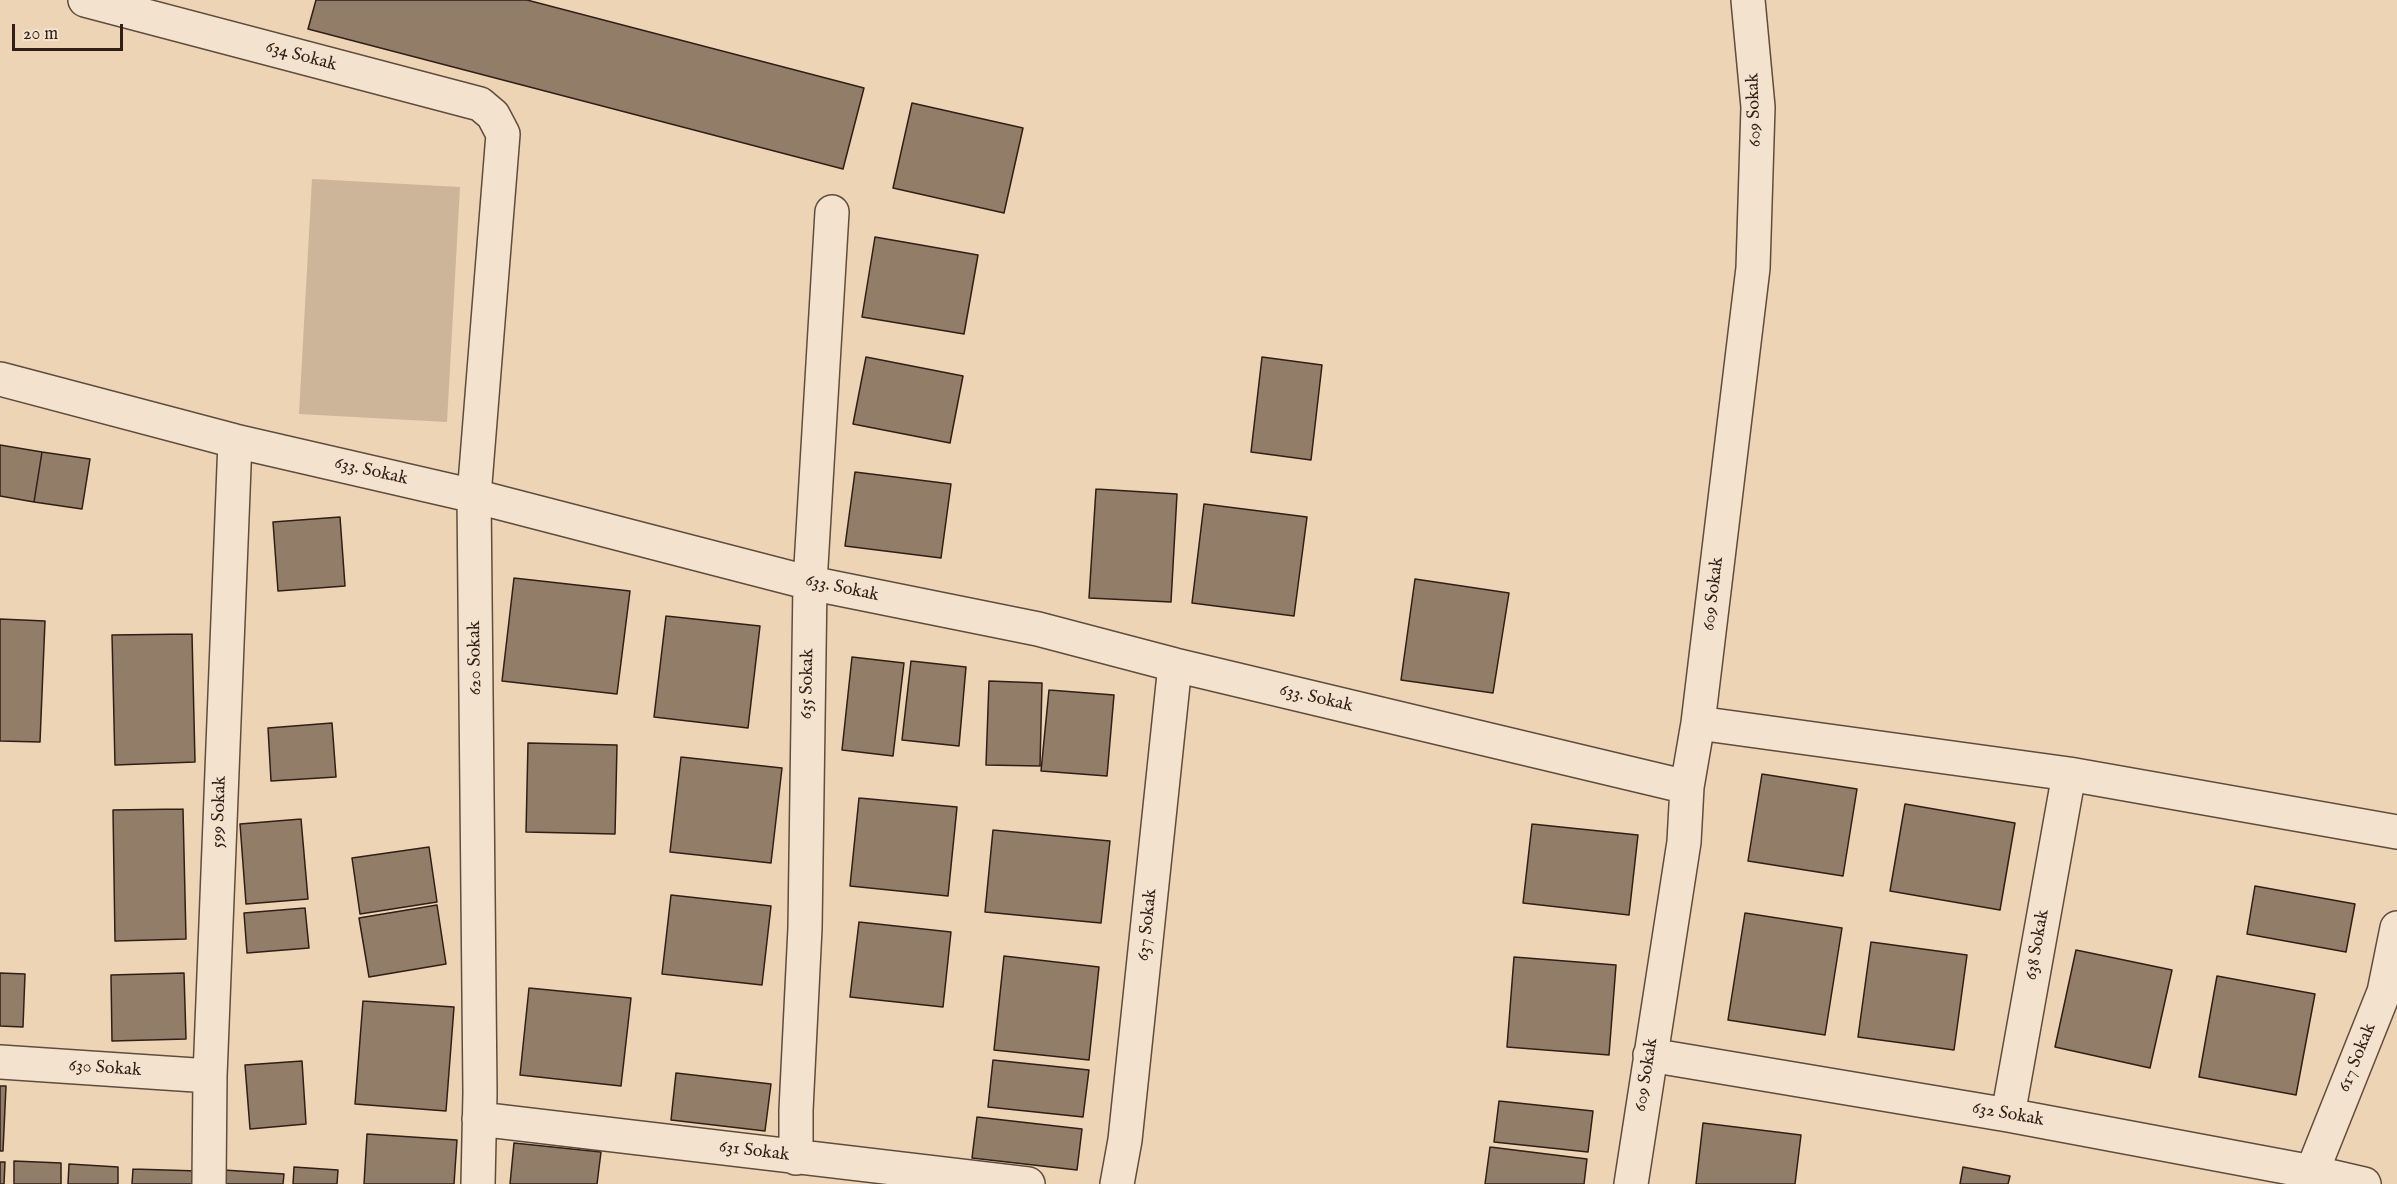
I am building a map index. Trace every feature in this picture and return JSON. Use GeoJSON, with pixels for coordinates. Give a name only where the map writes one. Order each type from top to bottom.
{"type":"FeatureCollection","features":[{"type":"Feature","properties":{"kind":"street","name":"634 Sokak"},"geometry":{"type":"LineString","coordinates":[[85,0],[480,104],[493,114],[503,134]]}},
{"type":"Feature","properties":{"kind":"street","name":"609 Sokak"},"geometry":{"type":"LineString","coordinates":[[1631,1184],[1684,842],[1688,787],[1698,723],[1754,268],[1758,107],[1748,0]]}},
{"type":"Feature","properties":{"kind":"street","name":"620 Sokak"},"geometry":{"type":"LineString","coordinates":[[478,1184],[474,496],[503,134]]}},
{"type":"Feature","properties":{"kind":"street","name":"635 Sokak"},"geometry":{"type":"LineString","coordinates":[[796,1158],[796,1110],[805,928],[810,583],[832,212]]}},
{"type":"Feature","properties":{"kind":"street","name":"633. Sokak"},"geometry":{"type":"LineString","coordinates":[[0,380],[235,441],[474,496],[810,583],[1038,629],[1175,666],[1688,787]]}},
{"type":"Feature","properties":{"kind":"street","name":"599 Sokak"},"geometry":{"type":"LineString","coordinates":[[209,1184],[210,1076],[235,441]]}},
{"type":"Feature","properties":{"kind":"street","name":"637 Sokak"},"geometry":{"type":"LineString","coordinates":[[1117,1184],[1125,1140],[1175,666]]}},
{"type":"Feature","properties":{"kind":"street"},"geometry":{"type":"LineString","coordinates":[[1698,723],[2069,774],[2397,832]]}},
{"type":"Feature","properties":{"kind":"street","name":"638 Sokak"},"geometry":{"type":"LineString","coordinates":[[2008,1115],[2069,774]]}},
{"type":"Feature","properties":{"kind":"street","name":"617 Sokak"},"geometry":{"type":"LineString","coordinates":[[2308,1178],[2384,992],[2397,928]]}},
{"type":"Feature","properties":{"kind":"street","name":"632 Sokak"},"geometry":{"type":"LineString","coordinates":[[1650,1055],[2008,1115],[2308,1178],[2364,1184]]}},
{"type":"Feature","properties":{"kind":"street","name":"630 Sokak"},"geometry":{"type":"LineString","coordinates":[[0,1062],[210,1076]]}},
{"type":"Feature","properties":{"kind":"street","name":"631 Sokak"},"geometry":{"type":"LineString","coordinates":[[479,1119],[1028,1184]]}},
{"type":"Feature","properties":{"kind":"shaded area"},"geometry":{"type":"Polygon","coordinates":[[[312,179],[460,187],[447,422],[299,414],[312,179]]]}},
{"type":"Feature","properties":{"kind":"building"},"geometry":{"type":"Polygon","coordinates":[[[316,0],[527,0],[864,88],[843,169],[308,29],[316,0]]]}},
{"type":"Feature","properties":{"kind":"building"},"geometry":{"type":"Polygon","coordinates":[[[912,103],[1023,128],[1004,213],[893,188],[912,103]]]}},
{"type":"Feature","properties":{"kind":"building"},"geometry":{"type":"Polygon","coordinates":[[[875,237],[978,255],[964,334],[862,317],[875,237]]]}},
{"type":"Feature","properties":{"kind":"building"},"geometry":{"type":"Polygon","coordinates":[[[866,357],[963,376],[950,443],[853,424],[866,357]]]}},
{"type":"Feature","properties":{"kind":"building"},"geometry":{"type":"Polygon","coordinates":[[[1262,357],[1322,365],[1311,460],[1251,452],[1262,357]]]}},
{"type":"Feature","properties":{"kind":"building"},"geometry":{"type":"Polygon","coordinates":[[[0,445],[42,452],[34,502],[0,496],[0,445]]]}},
{"type":"Feature","properties":{"kind":"building"},"geometry":{"type":"Polygon","coordinates":[[[42,452],[90,459],[82,509],[34,502],[42,452]]]}},
{"type":"Feature","properties":{"kind":"building"},"geometry":{"type":"Polygon","coordinates":[[[855,472],[951,484],[941,558],[845,546],[855,472]]]}},
{"type":"Feature","properties":{"kind":"building"},"geometry":{"type":"Polygon","coordinates":[[[1096,489],[1177,494],[1171,602],[1089,598],[1096,489]]]}},
{"type":"Feature","properties":{"kind":"building"},"geometry":{"type":"Polygon","coordinates":[[[1204,504],[1307,517],[1294,616],[1192,603],[1204,504]]]}},
{"type":"Feature","properties":{"kind":"building"},"geometry":{"type":"Polygon","coordinates":[[[340,517],[345,586],[278,591],[273,522],[340,517]]]}},
{"type":"Feature","properties":{"kind":"building"},"geometry":{"type":"Polygon","coordinates":[[[514,578],[630,591],[617,694],[502,681],[514,578]]]}},
{"type":"Feature","properties":{"kind":"building"},"geometry":{"type":"Polygon","coordinates":[[[1415,579],[1509,593],[1493,693],[1401,680],[1415,579]]]}},
{"type":"Feature","properties":{"kind":"building"},"geometry":{"type":"Polygon","coordinates":[[[666,616],[760,626],[748,728],[654,717],[666,616]]]}},
{"type":"Feature","properties":{"kind":"building"},"geometry":{"type":"Polygon","coordinates":[[[0,619],[45,621],[40,742],[0,741],[0,619]]]}},
{"type":"Feature","properties":{"kind":"building"},"geometry":{"type":"Polygon","coordinates":[[[192,634],[195,762],[115,765],[112,635],[192,634]]]}},
{"type":"Feature","properties":{"kind":"building"},"geometry":{"type":"Polygon","coordinates":[[[852,657],[904,663],[893,756],[842,750],[852,657]]]}},
{"type":"Feature","properties":{"kind":"building"},"geometry":{"type":"Polygon","coordinates":[[[911,661],[966,667],[959,746],[902,740],[911,661]]]}},
{"type":"Feature","properties":{"kind":"building"},"geometry":{"type":"Polygon","coordinates":[[[989,681],[1042,683],[1040,766],[986,765],[989,681]]]}},
{"type":"Feature","properties":{"kind":"building"},"geometry":{"type":"Polygon","coordinates":[[[1049,690],[1114,695],[1107,776],[1041,771],[1049,690]]]}},
{"type":"Feature","properties":{"kind":"building"},"geometry":{"type":"Polygon","coordinates":[[[332,723],[336,777],[271,781],[268,728],[332,723]]]}},
{"type":"Feature","properties":{"kind":"building"},"geometry":{"type":"Polygon","coordinates":[[[528,743],[617,745],[615,834],[526,832],[528,743]]]}},
{"type":"Feature","properties":{"kind":"building"},"geometry":{"type":"Polygon","coordinates":[[[681,757],[782,768],[771,863],[670,852],[681,757]]]}},
{"type":"Feature","properties":{"kind":"building"},"geometry":{"type":"Polygon","coordinates":[[[1762,774],[1857,789],[1843,876],[1748,861],[1762,774]]]}},
{"type":"Feature","properties":{"kind":"building"},"geometry":{"type":"Polygon","coordinates":[[[859,798],[957,807],[948,896],[850,886],[859,798]]]}},
{"type":"Feature","properties":{"kind":"building"},"geometry":{"type":"Polygon","coordinates":[[[1905,804],[2015,823],[2000,910],[1890,891],[1905,804]]]}},
{"type":"Feature","properties":{"kind":"building"},"geometry":{"type":"Polygon","coordinates":[[[183,809],[186,939],[115,941],[113,810],[183,809]]]}},
{"type":"Feature","properties":{"kind":"building"},"geometry":{"type":"Polygon","coordinates":[[[301,819],[308,899],[246,904],[240,824],[301,819]]]}},
{"type":"Feature","properties":{"kind":"building"},"geometry":{"type":"Polygon","coordinates":[[[1532,824],[1638,835],[1629,915],[1523,903],[1532,824]]]}},
{"type":"Feature","properties":{"kind":"building"},"geometry":{"type":"Polygon","coordinates":[[[993,830],[1110,841],[1101,923],[985,912],[993,830]]]}},
{"type":"Feature","properties":{"kind":"building"},"geometry":{"type":"Polygon","coordinates":[[[429,847],[437,902],[360,914],[352,858],[429,847]]]}},
{"type":"Feature","properties":{"kind":"building"},"geometry":{"type":"Polygon","coordinates":[[[2255,886],[2355,904],[2346,952],[2247,934],[2255,886]]]}},
{"type":"Feature","properties":{"kind":"building"},"geometry":{"type":"Polygon","coordinates":[[[671,895],[771,906],[762,985],[662,974],[671,895]]]}},
{"type":"Feature","properties":{"kind":"building"},"geometry":{"type":"Polygon","coordinates":[[[437,905],[446,964],[369,977],[359,918],[437,905]]]}},
{"type":"Feature","properties":{"kind":"building"},"geometry":{"type":"Polygon","coordinates":[[[305,908],[309,948],[247,953],[244,913],[305,908]]]}},
{"type":"Feature","properties":{"kind":"building"},"geometry":{"type":"Polygon","coordinates":[[[1745,913],[1842,928],[1825,1035],[1728,1020],[1745,913]]]}},
{"type":"Feature","properties":{"kind":"building"},"geometry":{"type":"Polygon","coordinates":[[[859,922],[951,932],[943,1007],[850,997],[859,922]]]}},
{"type":"Feature","properties":{"kind":"building"},"geometry":{"type":"Polygon","coordinates":[[[1871,942],[1967,955],[1954,1050],[1858,1037],[1871,942]]]}},
{"type":"Feature","properties":{"kind":"building"},"geometry":{"type":"Polygon","coordinates":[[[2076,950],[2172,970],[2150,1068],[2055,1047],[2076,950]]]}},
{"type":"Feature","properties":{"kind":"building"},"geometry":{"type":"Polygon","coordinates":[[[1004,956],[1099,967],[1089,1060],[994,1050],[1004,956]]]}},
{"type":"Feature","properties":{"kind":"building"},"geometry":{"type":"Polygon","coordinates":[[[1514,957],[1616,965],[1609,1055],[1507,1047],[1514,957]]]}},
{"type":"Feature","properties":{"kind":"building"},"geometry":{"type":"Polygon","coordinates":[[[0,973],[25,974],[23,1027],[0,1026],[0,973]]]}},
{"type":"Feature","properties":{"kind":"building"},"geometry":{"type":"Polygon","coordinates":[[[184,973],[186,1039],[112,1041],[111,975],[184,973]]]}},
{"type":"Feature","properties":{"kind":"building"},"geometry":{"type":"Polygon","coordinates":[[[2217,976],[2315,994],[2296,1095],[2199,1077],[2217,976]]]}},
{"type":"Feature","properties":{"kind":"building"},"geometry":{"type":"Polygon","coordinates":[[[529,988],[631,998],[621,1086],[520,1075],[529,988]]]}},
{"type":"Feature","properties":{"kind":"building"},"geometry":{"type":"Polygon","coordinates":[[[363,1001],[454,1007],[446,1111],[355,1104],[363,1001]]]}},
{"type":"Feature","properties":{"kind":"building"},"geometry":{"type":"Polygon","coordinates":[[[993,1060],[1089,1070],[1083,1117],[988,1107],[993,1060]]]}},
{"type":"Feature","properties":{"kind":"building"},"geometry":{"type":"Polygon","coordinates":[[[302,1061],[306,1124],[250,1129],[245,1065],[302,1061]]]}},
{"type":"Feature","properties":{"kind":"building"},"geometry":{"type":"Polygon","coordinates":[[[676,1073],[771,1084],[765,1131],[671,1120],[676,1073]]]}},
{"type":"Feature","properties":{"kind":"building"},"geometry":{"type":"Polygon","coordinates":[[[0,1086],[6,1086],[3,1151],[0,1151],[0,1086]]]}},
{"type":"Feature","properties":{"kind":"building"},"geometry":{"type":"Polygon","coordinates":[[[1499,1101],[1593,1111],[1588,1152],[1494,1142],[1499,1101]]]}},
{"type":"Feature","properties":{"kind":"building"},"geometry":{"type":"Polygon","coordinates":[[[977,1117],[1082,1129],[1077,1170],[972,1158],[977,1117]]]}},
{"type":"Feature","properties":{"kind":"building"},"geometry":{"type":"Polygon","coordinates":[[[1703,1123],[1801,1135],[1795,1184],[1696,1184],[1703,1123]]]}},
{"type":"Feature","properties":{"kind":"building"},"geometry":{"type":"Polygon","coordinates":[[[367,1134],[457,1140],[454,1184],[364,1184],[367,1134]]]}},
{"type":"Feature","properties":{"kind":"building"},"geometry":{"type":"Polygon","coordinates":[[[514,1143],[601,1152],[597,1184],[510,1184],[514,1143]]]}},
{"type":"Feature","properties":{"kind":"building"},"geometry":{"type":"Polygon","coordinates":[[[1490,1147],[1587,1159],[1584,1184],[1485,1184],[1490,1147]]]}},
{"type":"Feature","properties":{"kind":"building"},"geometry":{"type":"Polygon","coordinates":[[[14,1161],[61,1163],[61,1184],[14,1184],[14,1161]]]}},
{"type":"Feature","properties":{"kind":"building"},"geometry":{"type":"Polygon","coordinates":[[[0,1162],[5,1162],[4,1184],[0,1184],[0,1162]]]}},
{"type":"Feature","properties":{"kind":"building"},"geometry":{"type":"Polygon","coordinates":[[[69,1164],[118,1167],[118,1184],[68,1184],[69,1164]]]}},
{"type":"Feature","properties":{"kind":"building"},"geometry":{"type":"Polygon","coordinates":[[[294,1167],[338,1170],[337,1184],[293,1184],[294,1167]]]}},
{"type":"Feature","properties":{"kind":"building"},"geometry":{"type":"Polygon","coordinates":[[[1963,1167],[2010,1176],[2008,1184],[1960,1184],[1963,1167]]]}},
{"type":"Feature","properties":{"kind":"building"},"geometry":{"type":"Polygon","coordinates":[[[133,1169],[198,1171],[198,1184],[132,1184],[133,1169]]]}},
{"type":"Feature","properties":{"kind":"building"},"geometry":{"type":"Polygon","coordinates":[[[224,1170],[284,1174],[283,1184],[223,1184],[224,1170]]]}}]}
